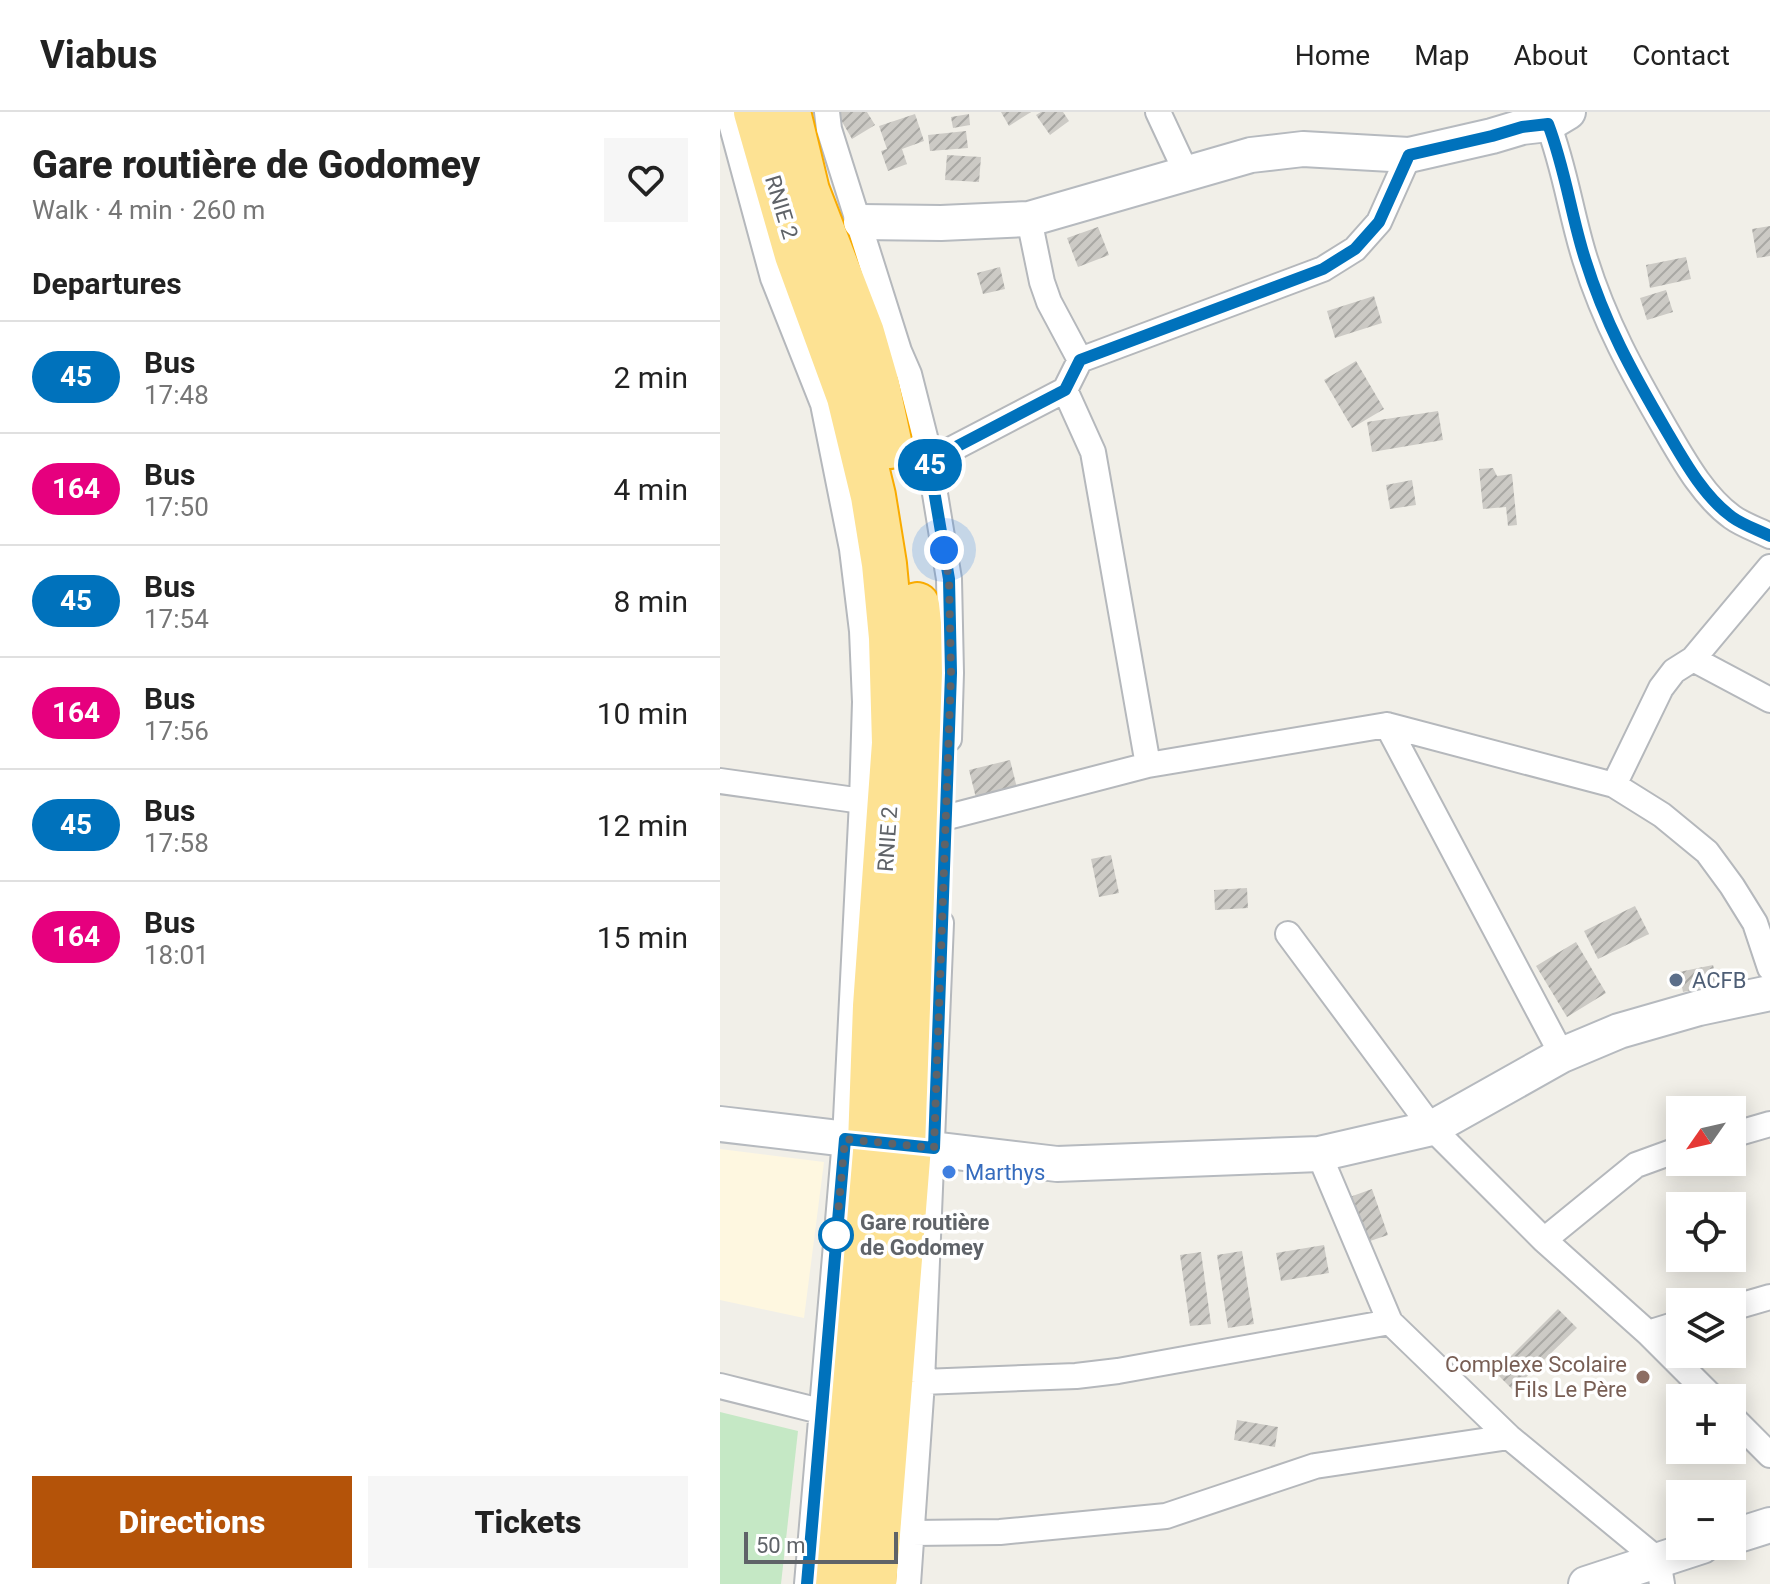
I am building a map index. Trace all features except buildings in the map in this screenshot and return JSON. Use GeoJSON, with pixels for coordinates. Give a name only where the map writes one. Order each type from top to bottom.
{"type":"FeatureCollection","features":[{"type":"Feature","properties":{"kind":"highway","name":"RNIE 2"},"geometry":{"type":"LineString","coordinates":[[756,112],[797,255],[849,397],[873,496],[891,638],[894,743],[875,1006],[889,1144],[842,1443],[834,1584]]}},
{"type":"Feature","properties":{"kind":"highway","name":"RNIE 2"},"geometry":{"type":"LineString","coordinates":[[788,112],[807,191],[862,333],[877,385],[904,518],[918,609],[929,716],[889,1144],[874,1584]]}},
{"type":"Feature","properties":{"kind":"main road"},"geometry":{"type":"LineString","coordinates":[[861,222],[941,223],[1029,219],[1251,155],[1303,149],[1409,155],[1492,136],[1537,119]]}},
{"type":"Feature","properties":{"kind":"main road"},"geometry":{"type":"LineString","coordinates":[[720,1124],[1057,1164],[1319,1154],[1432,1128],[1562,1055],[1619,1031],[1699,1008],[1770,993]]}},
{"type":"Feature","properties":{"kind":"main road"},"geometry":{"type":"LineString","coordinates":[[1746,1533],[1770,1525]]}},
{"type":"Feature","properties":{"kind":"main road"},"geometry":{"type":"LineString","coordinates":[[1586,1584],[1660,1572],[1679,1560]]}},
{"type":"Feature","properties":{"kind":"street"},"geometry":{"type":"LineString","coordinates":[[728,112],[773,278],[823,404],[849,534],[862,631],[865,702],[862,801],[889,1144],[922,1382],[908,1584]]}},
{"type":"Feature","properties":{"kind":"street"},"geometry":{"type":"LineString","coordinates":[[807,1584],[820,1411],[889,1144],[944,818],[951,688],[949,579],[929,461],[909,374],[829,129],[827,112]]}},
{"type":"Feature","properties":{"kind":"street"},"geometry":{"type":"LineString","coordinates":[[1158,112],[1186,172]]}},
{"type":"Feature","properties":{"kind":"street"},"geometry":{"type":"LineString","coordinates":[[1537,119],[1558,148],[1585,258],[1626,362],[1693,474],[1712,497],[1732,517],[1770,536]]}},
{"type":"Feature","properties":{"kind":"street"},"geometry":{"type":"LineString","coordinates":[[929,461],[1065,390],[1080,360],[1278,286],[1334,262],[1355,249],[1379,222],[1409,155]]}},
{"type":"Feature","properties":{"kind":"street"},"geometry":{"type":"LineString","coordinates":[[1029,219],[1049,302],[1080,360]]}},
{"type":"Feature","properties":{"kind":"street"},"geometry":{"type":"LineString","coordinates":[[1065,390],[1093,452],[1148,765]]}},
{"type":"Feature","properties":{"kind":"street"},"geometry":{"type":"LineString","coordinates":[[1614,785],[1661,688],[1674,671],[1693,659],[1770,567]]}},
{"type":"Feature","properties":{"kind":"street"},"geometry":{"type":"LineString","coordinates":[[1693,659],[1770,700]]}},
{"type":"Feature","properties":{"kind":"street"},"geometry":{"type":"LineString","coordinates":[[944,818],[1148,765],[1387,725],[1614,785],[1662,815],[1707,852],[1755,923],[1770,968]]}},
{"type":"Feature","properties":{"kind":"street"},"geometry":{"type":"LineString","coordinates":[[1387,725],[1562,1055]]}},
{"type":"Feature","properties":{"kind":"street"},"geometry":{"type":"LineString","coordinates":[[720,787],[862,801]]}},
{"type":"Feature","properties":{"kind":"street"},"geometry":{"type":"LineString","coordinates":[[1288,934],[1432,1128],[1544,1240],[1648,1333],[1699,1384]]}},
{"type":"Feature","properties":{"kind":"street"},"geometry":{"type":"LineString","coordinates":[[1746,1131],[1770,1124]]}},
{"type":"Feature","properties":{"kind":"street"},"geometry":{"type":"LineString","coordinates":[[1319,1154],[1390,1322],[1509,1437],[1660,1572]]}},
{"type":"Feature","properties":{"kind":"street"},"geometry":{"type":"LineString","coordinates":[[1544,1240],[1636,1165],[1666,1154]]}},
{"type":"Feature","properties":{"kind":"street"},"geometry":{"type":"LineString","coordinates":[[1746,1304],[1770,1297]]}},
{"type":"Feature","properties":{"kind":"street"},"geometry":{"type":"LineString","coordinates":[[922,1382],[1076,1376],[1118,1371],[1390,1322]]}},
{"type":"Feature","properties":{"kind":"street"},"geometry":{"type":"LineString","coordinates":[[1648,1333],[1666,1327]]}},
{"type":"Feature","properties":{"kind":"street"},"geometry":{"type":"LineString","coordinates":[[720,1386],[820,1411]]}},
{"type":"Feature","properties":{"kind":"street"},"geometry":{"type":"LineString","coordinates":[[1746,1431],[1770,1455]]}},
{"type":"Feature","properties":{"kind":"street"},"geometry":{"type":"LineString","coordinates":[[912,1533],[1000,1532],[1166,1516],[1315,1466],[1509,1437]]}},
{"type":"Feature","properties":{"kind":"shaded area"},"geometry":{"type":"Polygon","coordinates":[[[720,1149],[824,1162],[804,1318],[720,1300],[720,1149]]]}},
{"type":"Feature","properties":{"kind":"green space"},"geometry":{"type":"Polygon","coordinates":[[[720,1412],[798,1431],[781,1584],[720,1584],[720,1412]]]}},
{"type":"Feature","properties":{"kind":"bus line","name":"45"},"geometry":{"type":"LineString","coordinates":[[807,1584],[845,1139],[934,1148],[951,627],[949,579],[929,461],[1065,390],[1080,360],[1323,269],[1355,249],[1379,222],[1409,155],[1522,127],[1548,124],[1558,148],[1585,258],[1626,362],[1693,474],[1712,497],[1732,517],[1770,536]]}},
{"type":"Feature","properties":{"kind":"place","name":"ACFB"},"geometry":{"type":"Point","coordinates":[1676,980]}},
{"type":"Feature","properties":{"kind":"place","name":"Marthys"},"geometry":{"type":"Point","coordinates":[949,1172]}},
{"type":"Feature","properties":{"kind":"place","name":"Gare routière de Godomey"},"geometry":{"type":"Point","coordinates":[836,1235]}},
{"type":"Feature","properties":{"kind":"place","name":"Complexe Scolaire Fils Le Père"},"geometry":{"type":"Point","coordinates":[1643,1377]}},
{"type":"Feature","properties":{"kind":"route"},"geometry":{"type":"LineString","coordinates":[[836,1235],[845,1139],[934,1148],[951,673],[949,579],[944,550]]}}]}
